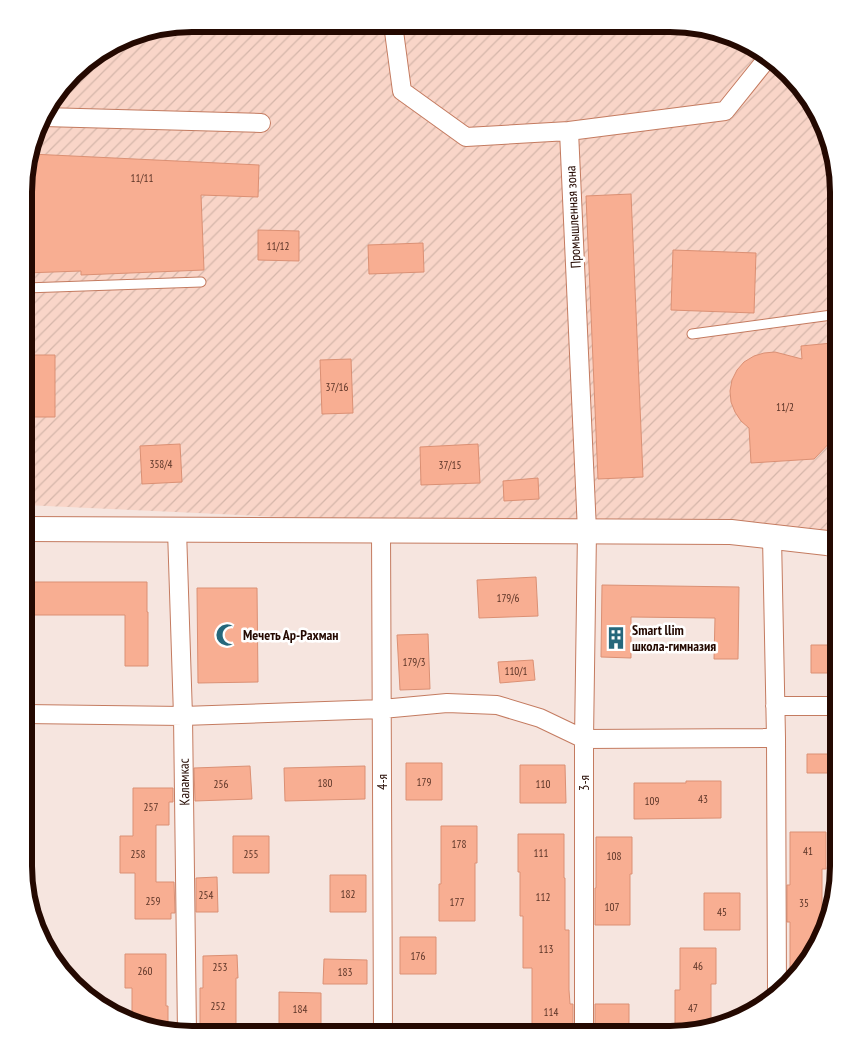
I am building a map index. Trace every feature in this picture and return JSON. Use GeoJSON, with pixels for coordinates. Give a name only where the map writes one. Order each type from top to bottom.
{"type":"FeatureCollection","features":[{"type":"Feature","properties":{"kind":"street"},"geometry":{"type":"LineString","coordinates":[[395,32],[402,91],[466,137],[569,131],[725,111],[764,62]]}},
{"type":"Feature","properties":{"kind":"street"},"geometry":{"type":"LineString","coordinates":[[52,117],[261,123]]}},
{"type":"Feature","properties":{"kind":"street","name":"Промышленная зона"},"geometry":{"type":"LineString","coordinates":[[569,131],[587,531]]}},
{"type":"Feature","properties":{"kind":"street"},"geometry":{"type":"LineString","coordinates":[[32,529],[731,532],[830,544]]}},
{"type":"Feature","properties":{"kind":"street","name":"Каламкас"},"geometry":{"type":"LineString","coordinates":[[177,530],[183,716],[187,1025]]}},
{"type":"Feature","properties":{"kind":"street","name":"4-я"},"geometry":{"type":"LineString","coordinates":[[381,530],[382,1025]]}},
{"type":"Feature","properties":{"kind":"street","name":"3-я"},"geometry":{"type":"LineString","coordinates":[[584,1025],[584,739],[587,531]]}},
{"type":"Feature","properties":{"kind":"street"},"geometry":{"type":"LineString","coordinates":[[772,537],[776,738],[777,985]]}},
{"type":"Feature","properties":{"kind":"street"},"geometry":{"type":"LineString","coordinates":[[32,714],[183,716],[382,709],[446,703],[497,705],[540,718],[584,739],[776,738]]}},
{"type":"Feature","properties":{"kind":"street"},"geometry":{"type":"LineString","coordinates":[[775,706],[830,706]]}},
{"type":"Feature","properties":{"kind":"lane"},"geometry":{"type":"LineString","coordinates":[[32,288],[201,282]]}},
{"type":"Feature","properties":{"kind":"lane"},"geometry":{"type":"LineString","coordinates":[[692,334],[831,315]]}},
{"type":"Feature","properties":{"kind":"shaded area"},"geometry":{"type":"Polygon","coordinates":[[[192,32],[671,32],[692,34],[722,41],[760,59],[791,87],[804,103],[818,131],[829,171],[831,192],[830,543],[32,505],[32,192],[38,151],[54,112],[65,95],[87,72],[112,54],[151,38],[192,32]]]}},
{"type":"Feature","properties":{"kind":"building"},"geometry":{"type":"Polygon","coordinates":[[[37,154],[259,165],[258,197],[201,195],[204,270],[81,275],[81,271],[32,273],[32,192],[37,154]]]}},
{"type":"Feature","properties":{"kind":"building"},"geometry":{"type":"Polygon","coordinates":[[[631,194],[643,477],[598,479],[586,196],[631,194]]]}},
{"type":"Feature","properties":{"kind":"building"},"geometry":{"type":"Polygon","coordinates":[[[258,230],[299,231],[299,261],[258,260],[258,230]]]}},
{"type":"Feature","properties":{"kind":"building"},"geometry":{"type":"Polygon","coordinates":[[[423,243],[424,272],[369,274],[368,245],[423,243]]]}},
{"type":"Feature","properties":{"kind":"building"},"geometry":{"type":"Polygon","coordinates":[[[673,250],[756,253],[754,313],[671,310],[673,250]]]}},
{"type":"Feature","properties":{"kind":"building"},"geometry":{"type":"Polygon","coordinates":[[[831,343],[831,442],[814,459],[751,463],[749,428],[741,421],[731,402],[732,380],[744,362],[764,353],[775,352],[802,359],[801,346],[831,343]]]}},
{"type":"Feature","properties":{"kind":"building"},"geometry":{"type":"Polygon","coordinates":[[[32,355],[55,355],[55,417],[32,417],[32,355]]]}},
{"type":"Feature","properties":{"kind":"building"},"geometry":{"type":"Polygon","coordinates":[[[351,359],[353,413],[322,414],[320,360],[351,359]]]}},
{"type":"Feature","properties":{"kind":"building"},"geometry":{"type":"Polygon","coordinates":[[[180,444],[182,482],[142,484],[140,446],[180,444]]]}},
{"type":"Feature","properties":{"kind":"building"},"geometry":{"type":"Polygon","coordinates":[[[478,444],[480,483],[421,485],[420,447],[478,444]]]}},
{"type":"Feature","properties":{"kind":"building"},"geometry":{"type":"Polygon","coordinates":[[[538,478],[539,499],[504,501],[503,481],[538,478]]]}},
{"type":"Feature","properties":{"kind":"building"},"geometry":{"type":"Polygon","coordinates":[[[536,577],[538,616],[479,618],[477,580],[536,577]]]}},
{"type":"Feature","properties":{"kind":"building"},"geometry":{"type":"Polygon","coordinates":[[[32,582],[147,582],[148,666],[125,666],[125,615],[32,615],[32,582]]]}},
{"type":"Feature","properties":{"kind":"building","name":"Smart llim школа-гимназия"},"geometry":{"type":"Polygon","coordinates":[[[602,585],[739,587],[738,659],[714,659],[715,618],[631,617],[631,658],[601,657],[602,585]]]}},
{"type":"Feature","properties":{"kind":"building","name":"Мечеть Ар-Рахман"},"geometry":{"type":"Polygon","coordinates":[[[197,588],[257,588],[258,682],[198,683],[197,588]]]}},
{"type":"Feature","properties":{"kind":"building"},"geometry":{"type":"Polygon","coordinates":[[[428,634],[430,689],[400,690],[397,635],[428,634]]]}},
{"type":"Feature","properties":{"kind":"building"},"geometry":{"type":"Polygon","coordinates":[[[811,645],[830,645],[830,673],[811,673],[811,645]]]}},
{"type":"Feature","properties":{"kind":"building"},"geometry":{"type":"Polygon","coordinates":[[[533,660],[535,680],[500,683],[498,662],[533,660]]]}},
{"type":"Feature","properties":{"kind":"building"},"geometry":{"type":"Polygon","coordinates":[[[807,754],[830,754],[830,773],[807,773],[807,754]]]}},
{"type":"Feature","properties":{"kind":"building"},"geometry":{"type":"Polygon","coordinates":[[[406,763],[442,763],[442,800],[406,800],[406,763]]]}},
{"type":"Feature","properties":{"kind":"building"},"geometry":{"type":"Polygon","coordinates":[[[520,765],[565,765],[566,803],[520,803],[520,765]]]}},
{"type":"Feature","properties":{"kind":"building"},"geometry":{"type":"Polygon","coordinates":[[[250,766],[252,799],[195,801],[194,768],[250,766]]]}},
{"type":"Feature","properties":{"kind":"building"},"geometry":{"type":"Polygon","coordinates":[[[365,766],[365,799],[285,801],[284,768],[365,766]]]}},
{"type":"Feature","properties":{"kind":"building"},"geometry":{"type":"Polygon","coordinates":[[[686,781],[721,781],[721,818],[634,819],[634,783],[686,783],[686,781]]]}},
{"type":"Feature","properties":{"kind":"building"},"geometry":{"type":"Polygon","coordinates":[[[133,788],[173,788],[173,802],[169,802],[169,825],[156,825],[156,882],[174,882],[175,913],[171,913],[171,919],[135,919],[135,873],[120,873],[120,836],[133,836],[133,788]]]}},
{"type":"Feature","properties":{"kind":"building"},"geometry":{"type":"Polygon","coordinates":[[[441,826],[477,826],[475,921],[439,921],[441,826]]]}},
{"type":"Feature","properties":{"kind":"building"},"geometry":{"type":"Polygon","coordinates":[[[790,832],[826,832],[826,869],[822,869],[822,917],[804,955],[790,972],[790,922],[787,922],[787,885],[790,885],[790,832]]]}},
{"type":"Feature","properties":{"kind":"building"},"geometry":{"type":"Polygon","coordinates":[[[518,834],[564,834],[565,930],[569,930],[569,990],[570,1004],[573,1004],[573,1025],[532,1025],[532,968],[523,968],[523,916],[520,916],[520,872],[518,872],[518,834]]]}},
{"type":"Feature","properties":{"kind":"building"},"geometry":{"type":"Polygon","coordinates":[[[233,836],[269,836],[269,873],[233,873],[233,836]]]}},
{"type":"Feature","properties":{"kind":"building"},"geometry":{"type":"Polygon","coordinates":[[[596,837],[632,837],[630,925],[595,925],[596,837]]]}},
{"type":"Feature","properties":{"kind":"building"},"geometry":{"type":"Polygon","coordinates":[[[330,875],[366,875],[366,912],[330,912],[330,875]]]}},
{"type":"Feature","properties":{"kind":"building"},"geometry":{"type":"Polygon","coordinates":[[[217,877],[218,912],[196,912],[196,878],[217,877]]]}},
{"type":"Feature","properties":{"kind":"building"},"geometry":{"type":"Polygon","coordinates":[[[704,893],[740,893],[740,930],[704,930],[704,893]]]}},
{"type":"Feature","properties":{"kind":"building"},"geometry":{"type":"Polygon","coordinates":[[[400,937],[436,937],[436,974],[400,974],[400,937]]]}},
{"type":"Feature","properties":{"kind":"building"},"geometry":{"type":"Polygon","coordinates":[[[680,948],[716,948],[716,984],[711,984],[711,1020],[675,1025],[675,990],[680,990],[680,948]]]}},
{"type":"Feature","properties":{"kind":"building"},"geometry":{"type":"Polygon","coordinates":[[[125,954],[166,954],[166,1006],[168,1006],[168,1023],[132,1013],[132,988],[125,988],[125,954]]]}},
{"type":"Feature","properties":{"kind":"building"},"geometry":{"type":"Polygon","coordinates":[[[237,955],[236,1025],[200,1025],[200,988],[203,988],[203,956],[237,955]]]}},
{"type":"Feature","properties":{"kind":"building"},"geometry":{"type":"Polygon","coordinates":[[[324,959],[367,960],[367,984],[323,984],[324,959]]]}},
{"type":"Feature","properties":{"kind":"building"},"geometry":{"type":"Polygon","coordinates":[[[279,992],[321,993],[321,1025],[279,1025],[279,992]]]}},
{"type":"Feature","properties":{"kind":"building"},"geometry":{"type":"Polygon","coordinates":[[[595,1004],[629,1004],[629,1025],[595,1025],[595,1004]]]}},
{"type":"Feature","properties":{"kind":"place","name":"Мечеть Ар-Рахман"},"geometry":{"type":"Point","coordinates":[227,635]}},
{"type":"Feature","properties":{"kind":"place","name":"Smart llim школа-гимназия"},"geometry":{"type":"Point","coordinates":[616,638]}}]}
